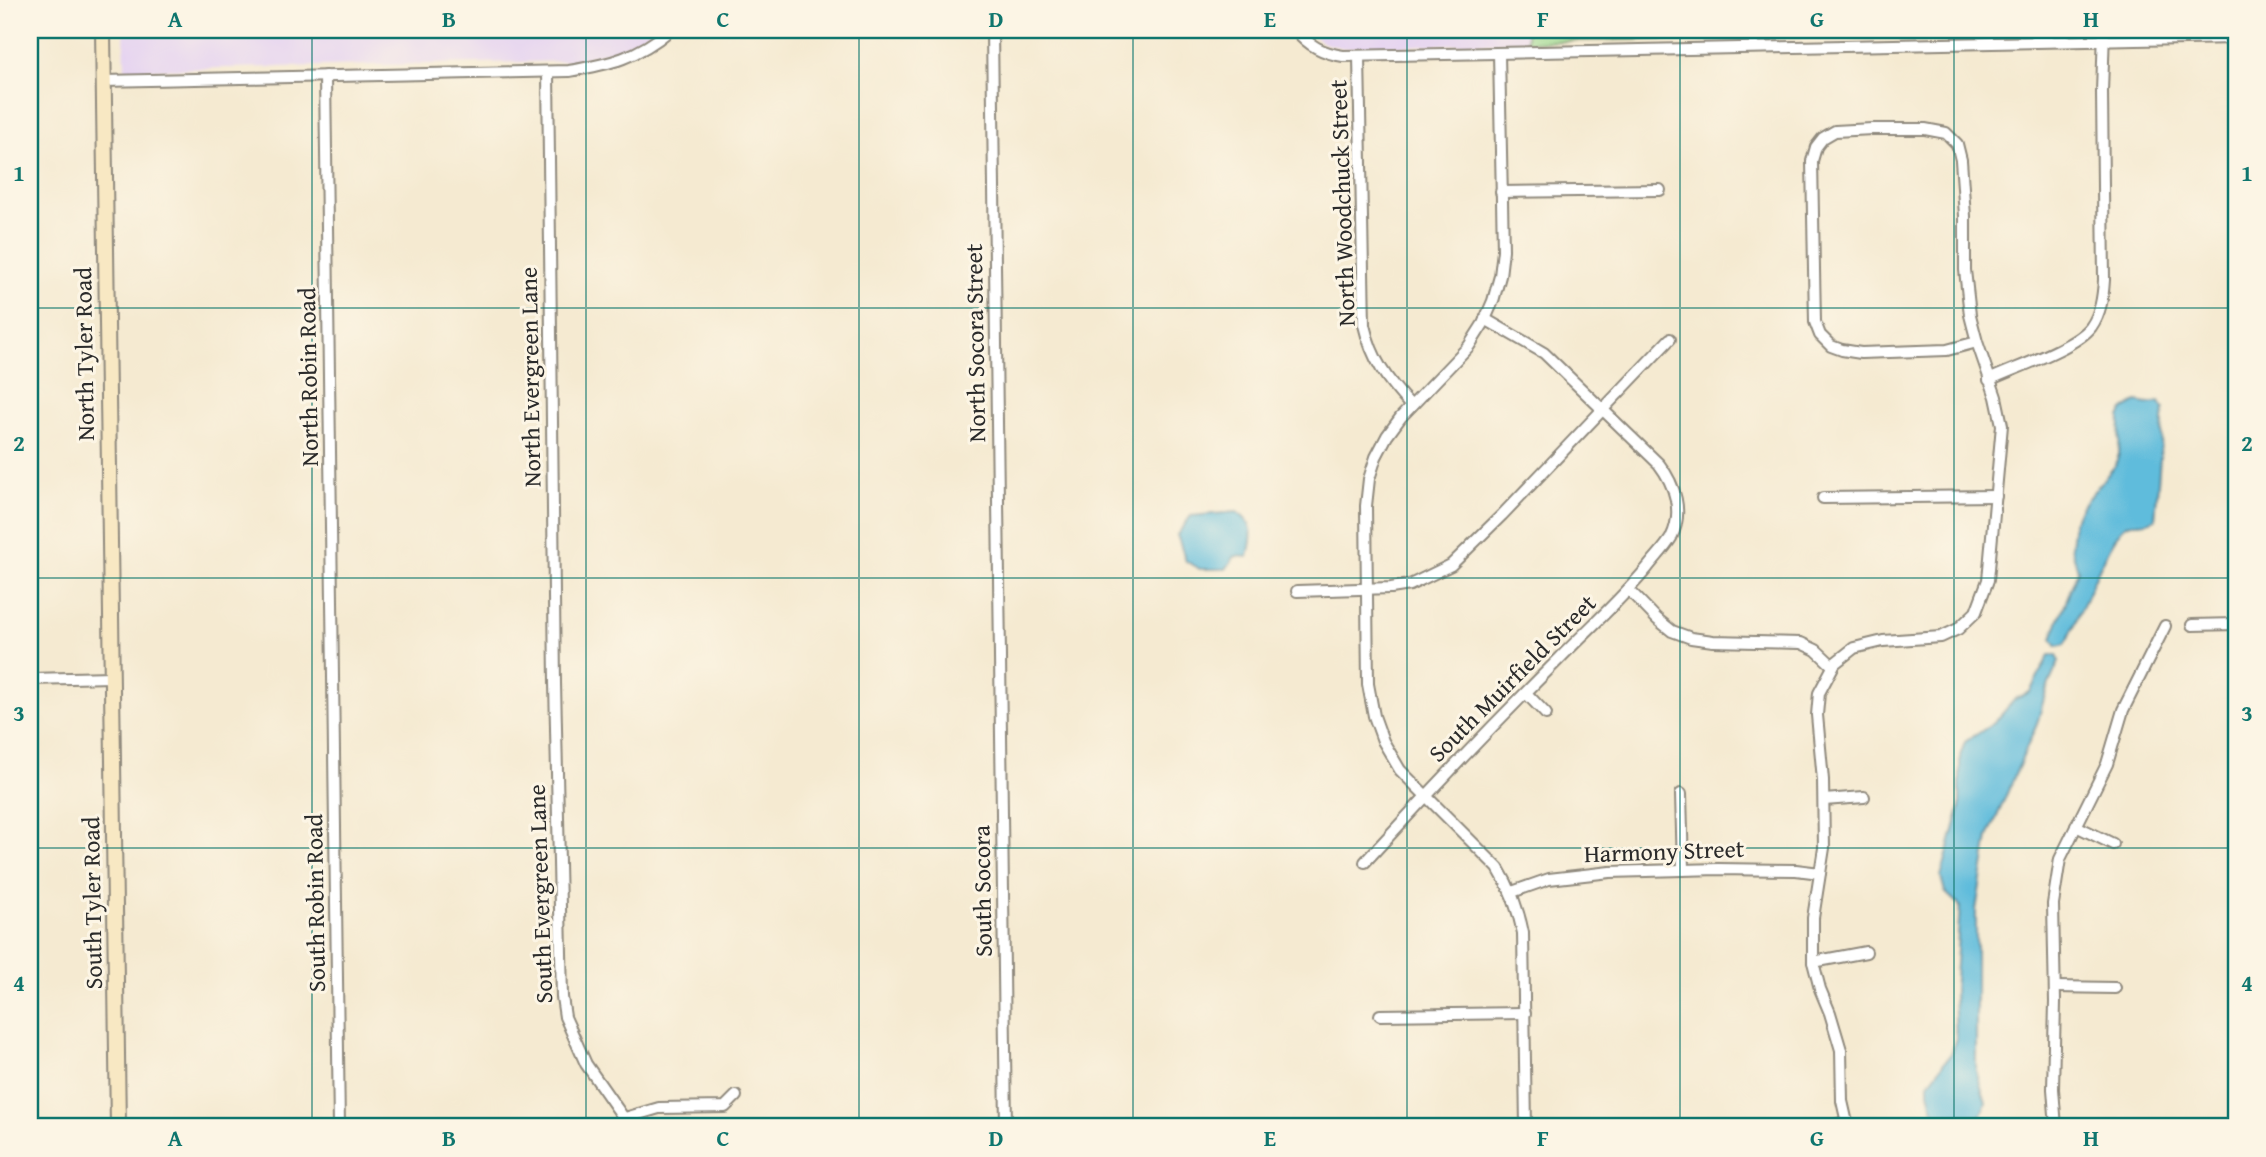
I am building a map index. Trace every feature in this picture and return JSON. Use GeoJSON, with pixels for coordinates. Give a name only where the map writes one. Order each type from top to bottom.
{"type":"FeatureCollection","features":[{"type":"Feature","properties":{"kind":"main road","name":"North Tyler Road"},"geometry":{"type":"LineString","coordinates":[[103,30],[111,677]]}},
{"type":"Feature","properties":{"kind":"main road","name":"South Tyler Road"},"geometry":{"type":"LineString","coordinates":[[111,677],[118,1127]]}},
{"type":"Feature","properties":{"kind":"street"},"geometry":{"type":"LineString","coordinates":[[104,81],[569,71],[618,62],[653,43],[670,30]]}},
{"type":"Feature","properties":{"kind":"street","name":"North Socora Street"},"geometry":{"type":"LineString","coordinates":[[992,30],[1000,655]]}},
{"type":"Feature","properties":{"kind":"street","name":"North Woodchuck Street"},"geometry":{"type":"LineString","coordinates":[[1296,30],[1312,46],[1326,53],[1359,56],[1364,325],[1368,344],[1378,367],[1411,406]]}},
{"type":"Feature","properties":{"kind":"street"},"geometry":{"type":"LineString","coordinates":[[1359,56],[2105,35],[2236,38]]}},
{"type":"Feature","properties":{"kind":"street"},"geometry":{"type":"LineString","coordinates":[[1989,380],[2073,342],[2090,328],[2100,309],[2104,280],[2102,92],[2105,35]]}},
{"type":"Feature","properties":{"kind":"street"},"geometry":{"type":"LineString","coordinates":[[1499,53],[1503,250],[1500,276],[1485,319],[1469,346],[1411,406],[1387,436],[1376,457],[1369,479],[1366,506],[1368,684],[1374,716],[1383,741],[1400,770],[1498,868],[1512,892],[1522,933],[1526,1127]]}},
{"type":"Feature","properties":{"kind":"street","name":"North Evergreen Lane"},"geometry":{"type":"LineString","coordinates":[[548,72],[555,683]]}},
{"type":"Feature","properties":{"kind":"street","name":"North Robin Road"},"geometry":{"type":"LineString","coordinates":[[325,76],[333,678]]}},
{"type":"Feature","properties":{"kind":"street"},"geometry":{"type":"LineString","coordinates":[[1829,1127],[1847,1124],[1842,1101],[1841,1050],[1813,962],[1813,918],[1824,848],[1819,693],[1833,666],[1854,648],[1867,643],[1941,637],[1958,629],[1973,615],[1983,598],[1988,580],[2002,425],[1996,397],[1970,316],[1965,270],[1961,160],[1957,144],[1946,133],[1925,129],[1835,131],[1823,138],[1816,147],[1812,161],[1815,322],[1820,335],[1842,350],[1861,353],[1947,350],[1977,342]]}},
{"type":"Feature","properties":{"kind":"street"},"geometry":{"type":"LineString","coordinates":[[1501,192],[1660,190]]}},
{"type":"Feature","properties":{"kind":"street","name":"South Muirfield Street"},"geometry":{"type":"LineString","coordinates":[[1364,862],[1525,693],[1629,590],[1671,536],[1678,508],[1670,478],[1659,464],[1544,353],[1485,319]]}},
{"type":"Feature","properties":{"kind":"street"},"geometry":{"type":"LineString","coordinates":[[1297,591],[1391,589],[1410,585],[1451,565],[1670,339]]}},
{"type":"Feature","properties":{"kind":"street"},"geometry":{"type":"LineString","coordinates":[[1823,498],[1996,496]]}},
{"type":"Feature","properties":{"kind":"street"},"geometry":{"type":"LineString","coordinates":[[1629,590],[1657,620],[1672,631],[1691,638],[1713,641],[1801,643],[1816,650],[1833,666]]}},
{"type":"Feature","properties":{"kind":"street"},"geometry":{"type":"LineString","coordinates":[[2192,625],[2236,624]]}},
{"type":"Feature","properties":{"kind":"street"},"geometry":{"type":"LineString","coordinates":[[2056,1127],[2053,1089],[2053,904],[2060,859],[2107,764],[2123,710],[2165,626]]}},
{"type":"Feature","properties":{"kind":"street","name":"South Socora"},"geometry":{"type":"LineString","coordinates":[[1000,655],[1006,1127]]}},
{"type":"Feature","properties":{"kind":"street"},"geometry":{"type":"LineString","coordinates":[[30,679],[111,677]]}},
{"type":"Feature","properties":{"kind":"street","name":"South Robin Road"},"geometry":{"type":"LineString","coordinates":[[333,678],[340,1127]]}},
{"type":"Feature","properties":{"kind":"street","name":"South Evergreen Lane"},"geometry":{"type":"LineString","coordinates":[[555,683],[562,998],[565,1017],[586,1064],[627,1122]]}},
{"type":"Feature","properties":{"kind":"street"},"geometry":{"type":"LineString","coordinates":[[1525,693],[1546,714]]}},
{"type":"Feature","properties":{"kind":"street"},"geometry":{"type":"LineString","coordinates":[[1681,794],[1683,870]]}},
{"type":"Feature","properties":{"kind":"street"},"geometry":{"type":"LineString","coordinates":[[1824,800],[1864,797]]}},
{"type":"Feature","properties":{"kind":"street"},"geometry":{"type":"LineString","coordinates":[[2076,826],[2113,844]]}},
{"type":"Feature","properties":{"kind":"street","name":"Harmony Street"},"geometry":{"type":"LineString","coordinates":[[1512,892],[1549,879],[1577,874],[1683,870],[1797,870],[1820,873]]}},
{"type":"Feature","properties":{"kind":"street"},"geometry":{"type":"LineString","coordinates":[[1813,962],[1866,952]]}},
{"type":"Feature","properties":{"kind":"street"},"geometry":{"type":"LineString","coordinates":[[2055,987],[2115,988]]}},
{"type":"Feature","properties":{"kind":"street"},"geometry":{"type":"LineString","coordinates":[[1380,1015],[1524,1013]]}},
{"type":"Feature","properties":{"kind":"street"},"geometry":{"type":"LineString","coordinates":[[627,1122],[659,1108],[725,1107],[736,1096]]}},
{"type":"Feature","properties":{"kind":"shaded area"},"geometry":{"type":"Polygon","coordinates":[[[124,30],[653,30],[620,49],[573,61],[125,70],[124,30]]]}},
{"type":"Feature","properties":{"kind":"shaded area"},"geometry":{"type":"Polygon","coordinates":[[[1305,30],[1527,30],[1527,42],[1343,48],[1323,43],[1305,30]]]}},
{"type":"Feature","properties":{"kind":"green space"},"geometry":{"type":"Polygon","coordinates":[[[1527,30],[2063,30],[1527,42],[1527,30]]]}},
{"type":"Feature","properties":{"kind":"water"},"geometry":{"type":"Polygon","coordinates":[[[2137,402],[2160,402],[2164,409],[2155,519],[2128,524],[2121,530],[2105,557],[2069,638],[2065,644],[2057,646],[2052,638],[2078,570],[2071,547],[2074,521],[2083,504],[2115,466],[2119,454],[2120,418],[2124,409],[2137,402]]]}},
{"type":"Feature","properties":{"kind":"water"},"geometry":{"type":"Polygon","coordinates":[[[1237,512],[1248,522],[1252,532],[1248,557],[1235,556],[1226,569],[1200,569],[1186,561],[1177,535],[1191,516],[1237,512]]]}},
{"type":"Feature","properties":{"kind":"water"},"geometry":{"type":"Polygon","coordinates":[[[2049,655],[2057,655],[2059,661],[2046,691],[2037,724],[1988,837],[1976,910],[1976,1071],[1986,1103],[1980,1116],[1980,1127],[1935,1127],[1929,1083],[1952,1052],[1956,1038],[1954,992],[1960,906],[1945,892],[1941,877],[1960,808],[1960,756],[1965,742],[1994,723],[2015,699],[2030,692],[2049,655]]]}}]}
